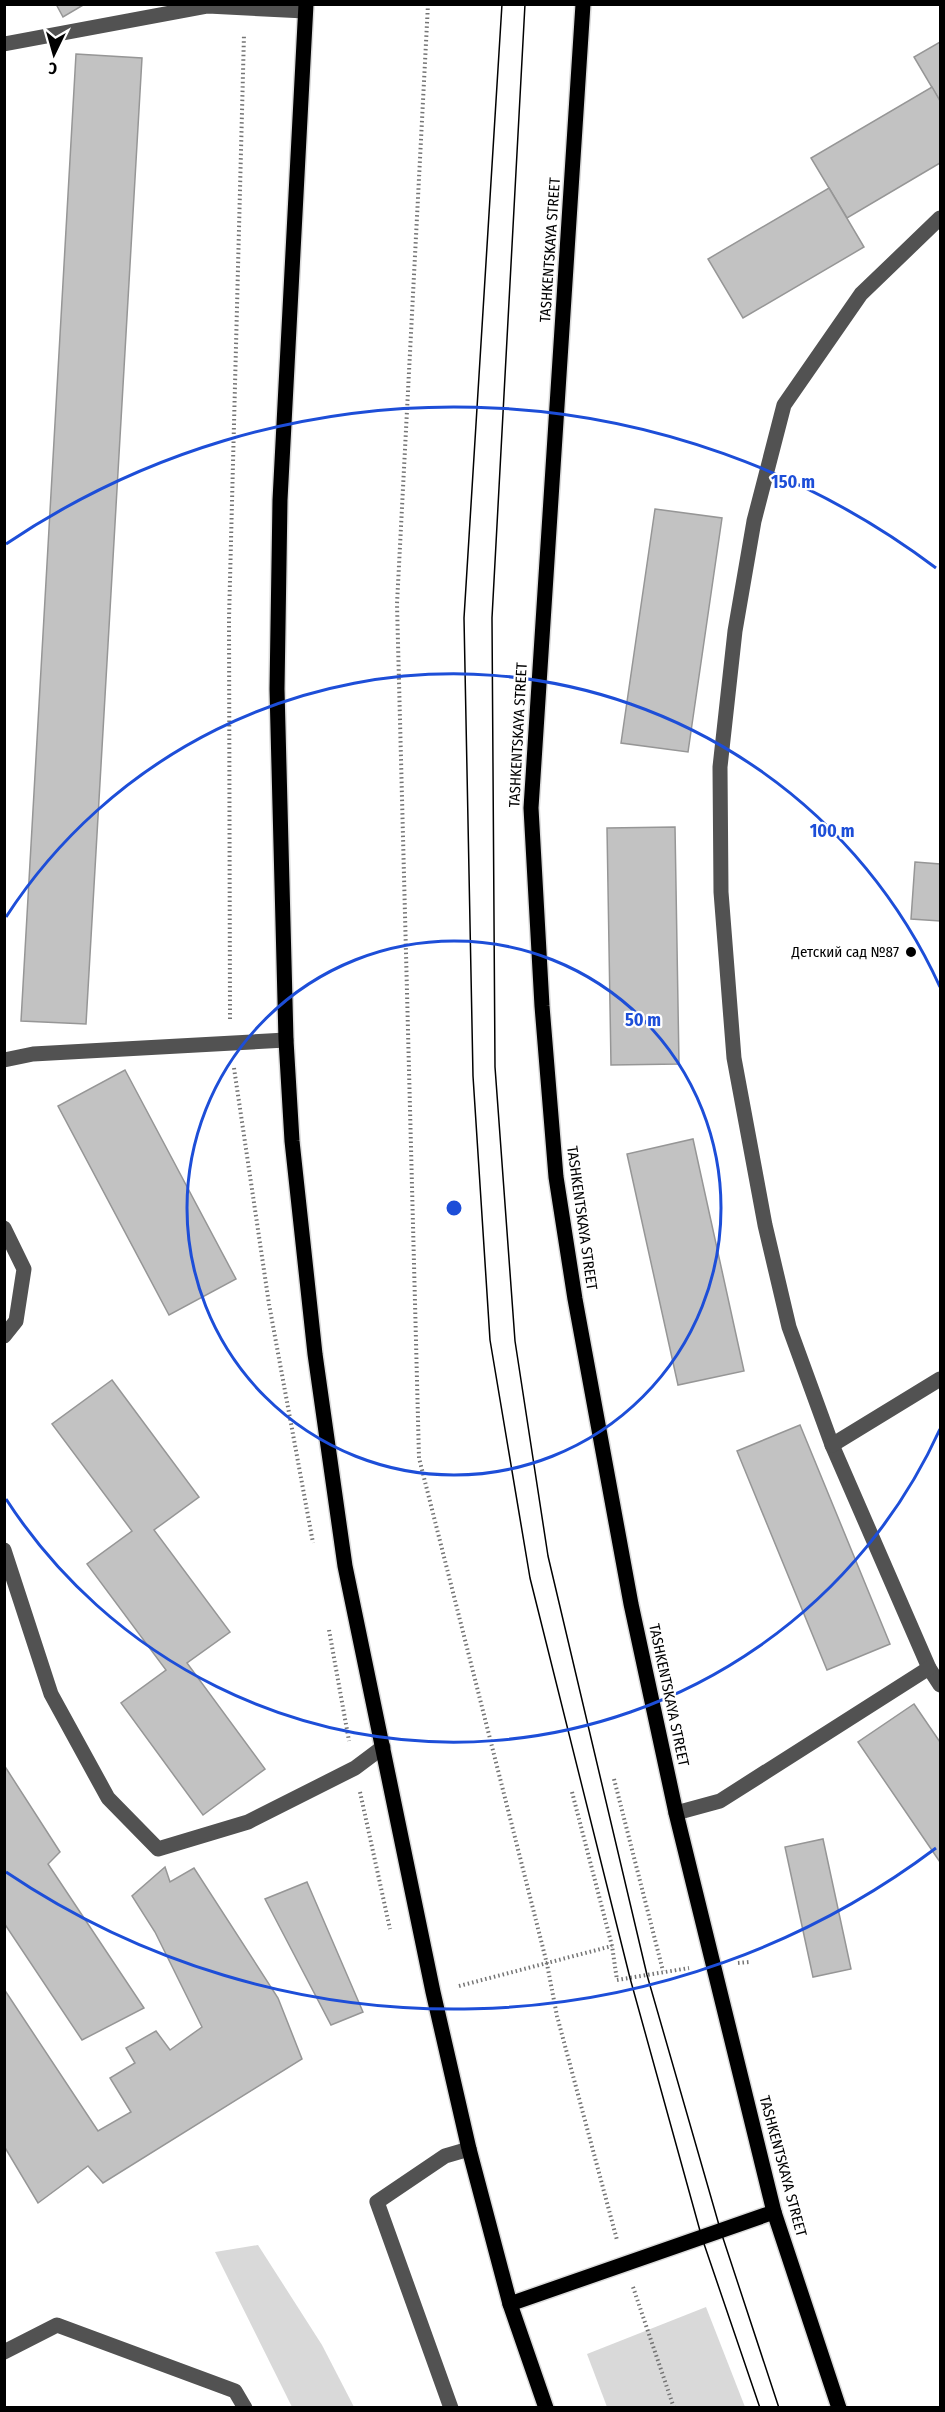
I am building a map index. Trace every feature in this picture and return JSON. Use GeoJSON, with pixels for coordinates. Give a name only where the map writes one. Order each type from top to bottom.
{"type":"FeatureCollection","features":[{"type":"Feature","properties":{"kind":"main road","name":"TASHKENTSKAYA STREET"},"geometry":{"type":"LineString","coordinates":[[583,4],[531,808],[542,1006],[556,1177],[575,1299],[631,1604],[676,1813],[774,2212],[839,2408]]}},
{"type":"Feature","properties":{"kind":"main road"},"geometry":{"type":"LineString","coordinates":[[305,8],[280,500],[277,689],[286,1040],[292,1141],[315,1354],[345,1566],[433,1992],[469,2149],[510,2304],[546,2408]]}},
{"type":"Feature","properties":{"kind":"main road"},"geometry":{"type":"LineString","coordinates":[[510,2304],[774,2212]]}},
{"type":"Feature","properties":{"kind":"lane"},"geometry":{"type":"LineString","coordinates":[[4,44],[208,5],[305,8]]}},
{"type":"Feature","properties":{"kind":"lane"},"geometry":{"type":"LineString","coordinates":[[940,218],[861,294],[784,405],[754,522],[735,631],[720,767],[721,892],[734,1058],[765,1226],[789,1327],[831,1445],[929,1668],[940,1685]]}},
{"type":"Feature","properties":{"kind":"lane"},"geometry":{"type":"LineString","coordinates":[[4,1060],[33,1054],[286,1040]]}},
{"type":"Feature","properties":{"kind":"lane"},"geometry":{"type":"LineString","coordinates":[[4,1228],[24,1269],[16,1321],[4,1336]]}},
{"type":"Feature","properties":{"kind":"lane"},"geometry":{"type":"LineString","coordinates":[[831,1445],[940,1379]]}},
{"type":"Feature","properties":{"kind":"lane"},"geometry":{"type":"LineString","coordinates":[[4,1550],[51,1694],[108,1798],[158,1849],[248,1822],[354,1768],[383,1747]]}},
{"type":"Feature","properties":{"kind":"lane"},"geometry":{"type":"LineString","coordinates":[[676,1813],[720,1801],[929,1668]]}},
{"type":"Feature","properties":{"kind":"lane"},"geometry":{"type":"LineString","coordinates":[[451,2408],[377,2202],[445,2156],[469,2149]]}},
{"type":"Feature","properties":{"kind":"lane"},"geometry":{"type":"LineString","coordinates":[[4,2352],[57,2325],[235,2391],[244,2408]]}},
{"type":"Feature","properties":{"kind":"path"},"geometry":{"type":"LineString","coordinates":[[428,4],[397,604],[419,1458],[547,1964],[557,2016],[626,2265],[674,2408]]}},
{"type":"Feature","properties":{"kind":"path"},"geometry":{"type":"LineString","coordinates":[[614,1779],[663,1971]]}},
{"type":"Feature","properties":{"kind":"path"},"geometry":{"type":"LineString","coordinates":[[572,1792],[612,1946],[617,1980],[692,1968]]}},
{"type":"Feature","properties":{"kind":"path"},"geometry":{"type":"LineString","coordinates":[[433,1992],[612,1946]]}},
{"type":"Feature","properties":{"kind":"shaded area"},"geometry":{"type":"Polygon","coordinates":[[[258,2245],[322,2345],[354,2407],[292,2407],[215,2252],[258,2245]]]}},
{"type":"Feature","properties":{"kind":"shaded area"},"geometry":{"type":"Polygon","coordinates":[[[706,2307],[745,2407],[607,2407],[587,2354],[706,2307]]]}},
{"type":"Feature","properties":{"kind":"building"},"geometry":{"type":"Polygon","coordinates":[[[56,4],[85,4],[63,17],[56,4]]]}},
{"type":"Feature","properties":{"kind":"building"},"geometry":{"type":"Polygon","coordinates":[[[940,42],[940,101],[914,57],[940,42]]]}},
{"type":"Feature","properties":{"kind":"building"},"geometry":{"type":"Polygon","coordinates":[[[76,54],[142,58],[86,1024],[21,1021],[76,54]]]}},
{"type":"Feature","properties":{"kind":"building"},"geometry":{"type":"Polygon","coordinates":[[[932,87],[940,101],[940,163],[847,218],[811,158],[932,87]]]}},
{"type":"Feature","properties":{"kind":"building"},"geometry":{"type":"Polygon","coordinates":[[[829,188],[864,247],[743,318],[708,259],[829,188]]]}},
{"type":"Feature","properties":{"kind":"building"},"geometry":{"type":"Polygon","coordinates":[[[655,509],[722,518],[688,752],[621,743],[655,509]]]}},
{"type":"Feature","properties":{"kind":"building"},"geometry":{"type":"Polygon","coordinates":[[[675,827],[679,1064],[611,1065],[607,828],[675,827]]]}},
{"type":"Feature","properties":{"kind":"building"},"geometry":{"type":"Polygon","coordinates":[[[915,862],[940,864],[940,921],[911,919],[915,862]]]}},
{"type":"Feature","properties":{"kind":"building"},"geometry":{"type":"Polygon","coordinates":[[[125,1070],[236,1279],[169,1315],[58,1106],[125,1070]]]}},
{"type":"Feature","properties":{"kind":"building"},"geometry":{"type":"Polygon","coordinates":[[[693,1139],[744,1371],[678,1385],[627,1154],[693,1139]]]}},
{"type":"Feature","properties":{"kind":"building"},"geometry":{"type":"Polygon","coordinates":[[[112,1380],[199,1497],[154,1530],[230,1632],[187,1663],[265,1769],[203,1815],[121,1703],[166,1670],[87,1564],[132,1531],[52,1424],[112,1380]]]}},
{"type":"Feature","properties":{"kind":"building"},"geometry":{"type":"Polygon","coordinates":[[[800,1425],[890,1644],[827,1670],[737,1451],[800,1425]]]}},
{"type":"Feature","properties":{"kind":"building"},"geometry":{"type":"Polygon","coordinates":[[[914,1704],[940,1742],[940,1862],[858,1742],[914,1704]]]}},
{"type":"Feature","properties":{"kind":"building"},"geometry":{"type":"Polygon","coordinates":[[[4,1765],[60,1852],[48,1864],[144,2008],[82,2040],[4,1923],[4,1765]]]}},
{"type":"Feature","properties":{"kind":"building"},"geometry":{"type":"Polygon","coordinates":[[[823,1839],[851,1969],[813,1977],[785,1847],[823,1839]]]}},
{"type":"Feature","properties":{"kind":"building"},"geometry":{"type":"Polygon","coordinates":[[[165,1867],[170,1882],[194,1868],[278,1998],[302,2059],[103,2183],[88,2166],[38,2203],[4,2146],[4,1989],[98,2131],[131,2112],[110,2078],[135,2063],[126,2048],[156,2031],[170,2050],[202,2027],[155,1932],[132,1896],[165,1867]]]}},
{"type":"Feature","properties":{"kind":"building"},"geometry":{"type":"Polygon","coordinates":[[[307,1882],[363,2012],[331,2025],[265,1899],[307,1882]]]}},
{"type":"Feature","properties":{"kind":"tram line"},"geometry":{"type":"LineString","coordinates":[[502,4],[464,618],[473,1076],[490,1340],[530,1578],[630,1978],[702,2238],[760,2408]]}},
{"type":"Feature","properties":{"kind":"tram line"},"geometry":{"type":"LineString","coordinates":[[525,4],[492,618],[495,1067],[515,1341],[548,1556],[647,1975],[721,2232],[779,2408]]}},
{"type":"Feature","properties":{"kind":"place","name":"Детский сад №87"},"geometry":{"type":"Point","coordinates":[911,952]}}]}
